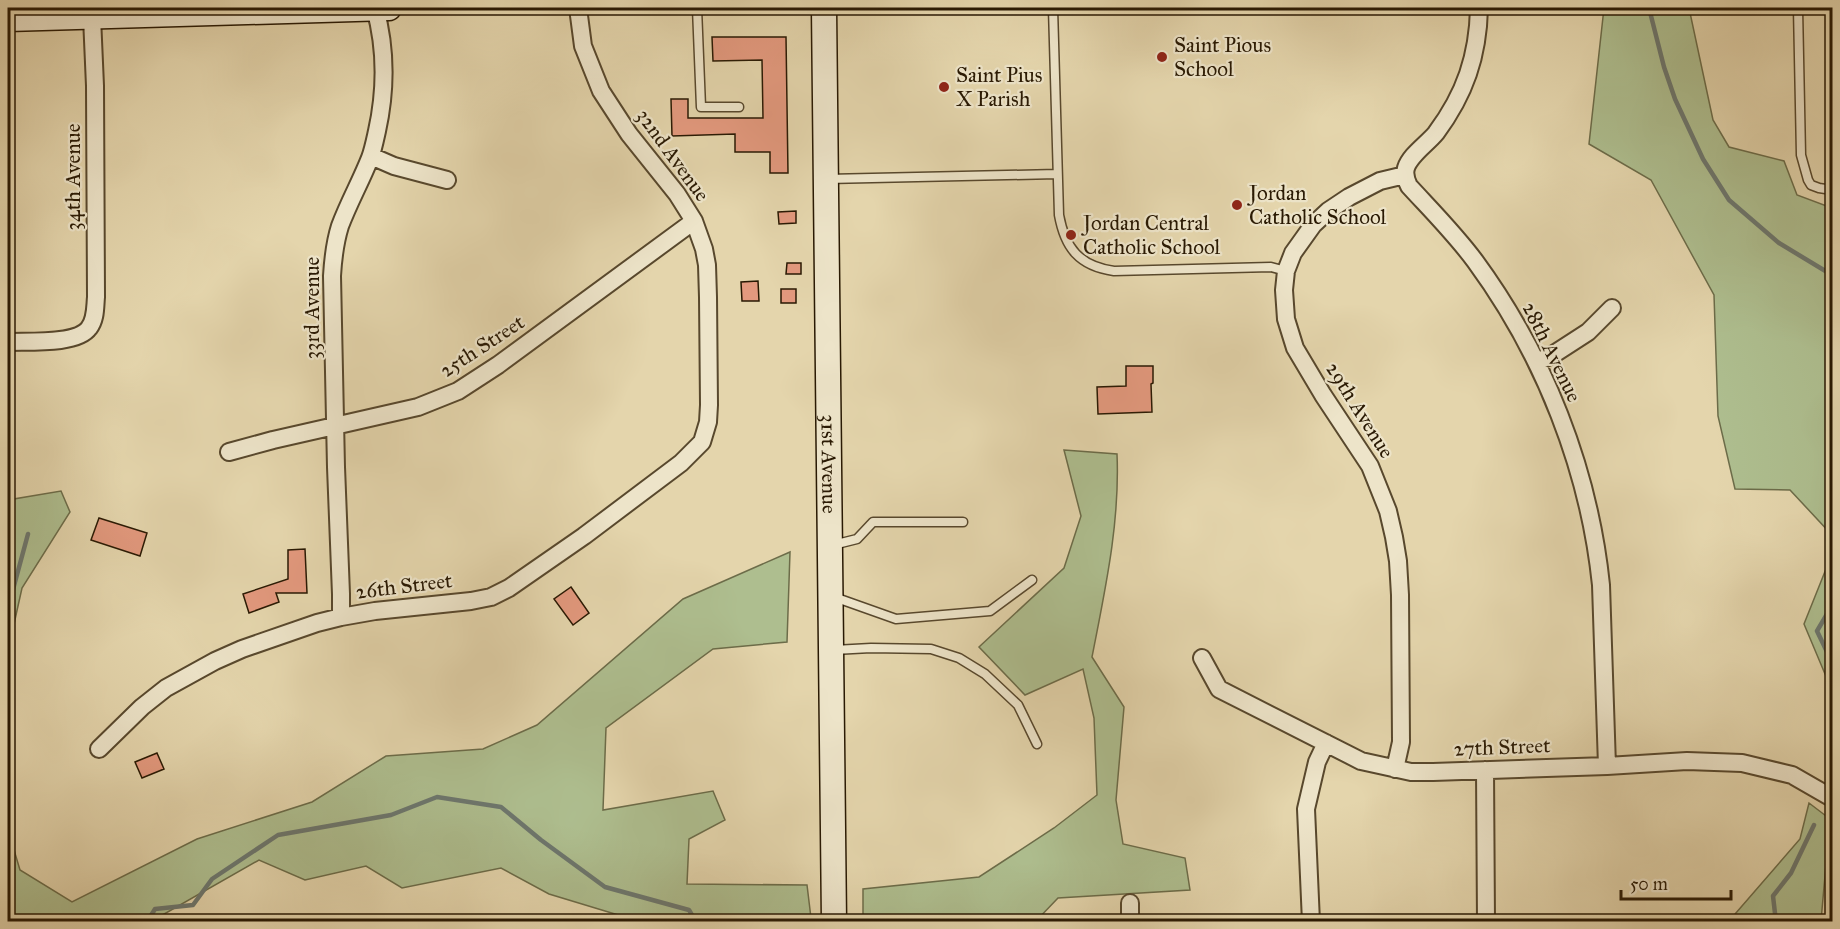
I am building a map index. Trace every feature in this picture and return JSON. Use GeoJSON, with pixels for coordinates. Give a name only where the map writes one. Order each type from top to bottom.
{"type":"FeatureCollection","features":[{"type":"Feature","properties":{"kind":"street","name":"33rd Avenue"},"geometry":{"type":"LineString","coordinates":[[341,617],[332,276],[340,228],[371,156],[381,112],[383,52],[375,8]]}},
{"type":"Feature","properties":{"kind":"street"},"geometry":{"type":"LineString","coordinates":[[8,20],[389,8]]}},
{"type":"Feature","properties":{"kind":"street","name":"32nd Avenue"},"geometry":{"type":"LineString","coordinates":[[578,8],[583,45],[602,91],[629,134],[677,194],[694,221],[704,249],[707,265],[709,405],[708,422],[702,442]]}},
{"type":"Feature","properties":{"kind":"street","name":"31st Avenue"},"geometry":{"type":"LineString","coordinates":[[824,8],[834,921]]}},
{"type":"Feature","properties":{"kind":"street"},"geometry":{"type":"LineString","coordinates":[[1405,174],[1411,159],[1434,136],[1461,93],[1478,36],[1479,8]]}},
{"type":"Feature","properties":{"kind":"street","name":"34th Avenue"},"geometry":{"type":"LineString","coordinates":[[8,342],[62,340],[85,333],[93,321],[96,297],[93,17]]}},
{"type":"Feature","properties":{"kind":"street"},"geometry":{"type":"LineString","coordinates":[[371,156],[394,166],[447,180]]}},
{"type":"Feature","properties":{"kind":"street","name":"29th Avenue"},"geometry":{"type":"LineString","coordinates":[[1395,769],[1401,742],[1400,595],[1398,561],[1388,511],[1370,465],[1323,395],[1296,348],[1286,319],[1284,290],[1286,271],[1293,253],[1313,225],[1348,197],[1380,181],[1405,174]]}},
{"type":"Feature","properties":{"kind":"street","name":"28th Avenue"},"geometry":{"type":"LineString","coordinates":[[1405,174],[1409,186],[1474,260],[1517,325],[1537,362],[1576,462],[1599,562],[1607,766]]}},
{"type":"Feature","properties":{"kind":"street","name":"25th Street"},"geometry":{"type":"LineString","coordinates":[[229,452],[418,407],[447,396],[478,379],[694,221]]}},
{"type":"Feature","properties":{"kind":"street"},"geometry":{"type":"LineString","coordinates":[[1537,362],[1554,354],[1587,332],[1612,308]]}},
{"type":"Feature","properties":{"kind":"street","name":"26th Street"},"geometry":{"type":"LineString","coordinates":[[99,749],[142,707],[166,688],[242,649],[341,617],[491,597],[532,573],[584,536],[681,463],[702,442]]}},
{"type":"Feature","properties":{"kind":"street","name":"27th Street"},"geometry":{"type":"LineString","coordinates":[[1202,658],[1219,688],[1361,761],[1395,769],[1432,772],[1687,761],[1742,763],[1792,775],[1833,798]]}},
{"type":"Feature","properties":{"kind":"street"},"geometry":{"type":"LineString","coordinates":[[1311,921],[1306,809],[1317,762],[1326,743]]}},
{"type":"Feature","properties":{"kind":"street"},"geometry":{"type":"LineString","coordinates":[[1485,770],[1486,921]]}},
{"type":"Feature","properties":{"kind":"street"},"geometry":{"type":"LineString","coordinates":[[1130,903],[1130,921]]}},
{"type":"Feature","properties":{"kind":"lane"},"geometry":{"type":"LineString","coordinates":[[697,8],[701,107],[740,107]]}},
{"type":"Feature","properties":{"kind":"lane"},"geometry":{"type":"LineString","coordinates":[[1053,8],[1059,215],[1065,240],[1077,256],[1093,266],[1114,271],[1271,267],[1286,271]]}},
{"type":"Feature","properties":{"kind":"lane"},"geometry":{"type":"LineString","coordinates":[[1798,8],[1801,155],[1811,185],[1833,190]]}},
{"type":"Feature","properties":{"kind":"lane"},"geometry":{"type":"LineString","coordinates":[[826,179],[1057,174]]}},
{"type":"Feature","properties":{"kind":"lane"},"geometry":{"type":"LineString","coordinates":[[830,546],[857,539],[873,522],[963,522]]}},
{"type":"Feature","properties":{"kind":"lane"},"geometry":{"type":"LineString","coordinates":[[830,596],[896,619],[990,611],[1032,580]]}},
{"type":"Feature","properties":{"kind":"lane"},"geometry":{"type":"LineString","coordinates":[[831,650],[931,649],[959,658],[985,674],[1018,705],[1037,744]]}},
{"type":"Feature","properties":{"kind":"green space"},"geometry":{"type":"Polygon","coordinates":[[[1604,8],[1689,8],[1713,120],[1729,147],[1784,161],[1797,195],[1832,208],[1832,535],[1790,490],[1735,489],[1718,416],[1714,295],[1651,180],[1589,144],[1604,8]]]}},
{"type":"Feature","properties":{"kind":"green space"},"geometry":{"type":"Polygon","coordinates":[[[1064,450],[1117,454],[1114,531],[1092,657],[1124,707],[1116,800],[1123,844],[1185,858],[1190,890],[1058,898],[1036,921],[863,921],[863,889],[979,877],[1054,828],[1097,795],[1094,718],[1083,669],[1025,695],[979,647],[1064,568],[1081,516],[1064,450]]]}},
{"type":"Feature","properties":{"kind":"green space"},"geometry":{"type":"Polygon","coordinates":[[[61,491],[70,512],[22,588],[8,651],[8,500],[61,491]]]}},
{"type":"Feature","properties":{"kind":"green space"},"geometry":{"type":"Polygon","coordinates":[[[790,552],[787,642],[713,649],[606,728],[603,810],[713,791],[725,820],[689,839],[687,884],[807,885],[811,918],[728,922],[638,921],[549,894],[501,868],[402,888],[366,866],[305,880],[259,860],[152,921],[8,921],[8,830],[20,870],[72,902],[197,839],[312,802],[386,756],[483,749],[537,725],[683,599],[790,552]]]}},
{"type":"Feature","properties":{"kind":"green space"},"geometry":{"type":"Polygon","coordinates":[[[1832,554],[1832,637],[1825,674],[1804,624],[1832,554]]]}},
{"type":"Feature","properties":{"kind":"green space"},"geometry":{"type":"Polygon","coordinates":[[[1809,803],[1830,819],[1821,921],[1729,921],[1800,839],[1809,803]]]}},
{"type":"Feature","properties":{"kind":"building"},"geometry":{"type":"Polygon","coordinates":[[[712,37],[786,37],[788,173],[770,173],[770,152],[735,152],[735,134],[672,136],[671,99],[688,99],[688,118],[763,118],[762,60],[713,61],[712,37]]]}},
{"type":"Feature","properties":{"kind":"building"},"geometry":{"type":"Polygon","coordinates":[[[796,211],[796,223],[779,224],[778,212],[796,211]]]}},
{"type":"Feature","properties":{"kind":"building"},"geometry":{"type":"Polygon","coordinates":[[[787,263],[801,263],[801,274],[786,274],[787,263]]]}},
{"type":"Feature","properties":{"kind":"building"},"geometry":{"type":"Polygon","coordinates":[[[758,281],[759,301],[742,301],[741,282],[758,281]]]}},
{"type":"Feature","properties":{"kind":"building"},"geometry":{"type":"Polygon","coordinates":[[[781,289],[796,289],[796,303],[781,303],[781,289]]]}},
{"type":"Feature","properties":{"kind":"building"},"geometry":{"type":"Polygon","coordinates":[[[1126,366],[1153,366],[1152,412],[1098,414],[1097,387],[1126,386],[1126,366]]]}},
{"type":"Feature","properties":{"kind":"building"},"geometry":{"type":"Polygon","coordinates":[[[99,518],[147,533],[140,556],[91,540],[99,518]]]}},
{"type":"Feature","properties":{"kind":"building"},"geometry":{"type":"Polygon","coordinates":[[[305,549],[307,593],[276,593],[279,602],[249,613],[243,594],[288,579],[288,550],[305,549]]]}},
{"type":"Feature","properties":{"kind":"building"},"geometry":{"type":"Polygon","coordinates":[[[571,587],[589,613],[573,625],[554,599],[571,587]]]}},
{"type":"Feature","properties":{"kind":"building"},"geometry":{"type":"Polygon","coordinates":[[[157,753],[164,769],[142,778],[135,762],[157,753]]]}},
{"type":"Feature","properties":{"kind":"waterway"},"geometry":{"type":"LineString","coordinates":[[1649,8],[1675,99],[1703,159],[1729,200],[1779,243],[1832,275]]}},
{"type":"Feature","properties":{"kind":"waterway"},"geometry":{"type":"LineString","coordinates":[[8,608],[28,534]]}},
{"type":"Feature","properties":{"kind":"waterway"},"geometry":{"type":"LineString","coordinates":[[1832,607],[1817,631],[1829,656],[1832,672]]}},
{"type":"Feature","properties":{"kind":"waterway"},"geometry":{"type":"LineString","coordinates":[[147,922],[155,909],[193,905],[212,879],[278,835],[391,815],[437,797],[501,807],[605,887],[689,910],[696,922]]}},
{"type":"Feature","properties":{"kind":"waterway"},"geometry":{"type":"LineString","coordinates":[[1776,922],[1773,896],[1791,873],[1814,825]]}},
{"type":"Feature","properties":{"kind":"place","name":"Saint Pious School"},"geometry":{"type":"Point","coordinates":[1162,57]}},
{"type":"Feature","properties":{"kind":"place","name":"Saint Pius X Parish"},"geometry":{"type":"Point","coordinates":[944,87]}},
{"type":"Feature","properties":{"kind":"place","name":"Jordan Catholic School"},"geometry":{"type":"Point","coordinates":[1237,205]}},
{"type":"Feature","properties":{"kind":"place","name":"Jordan Central Catholic School"},"geometry":{"type":"Point","coordinates":[1071,235]}}]}
